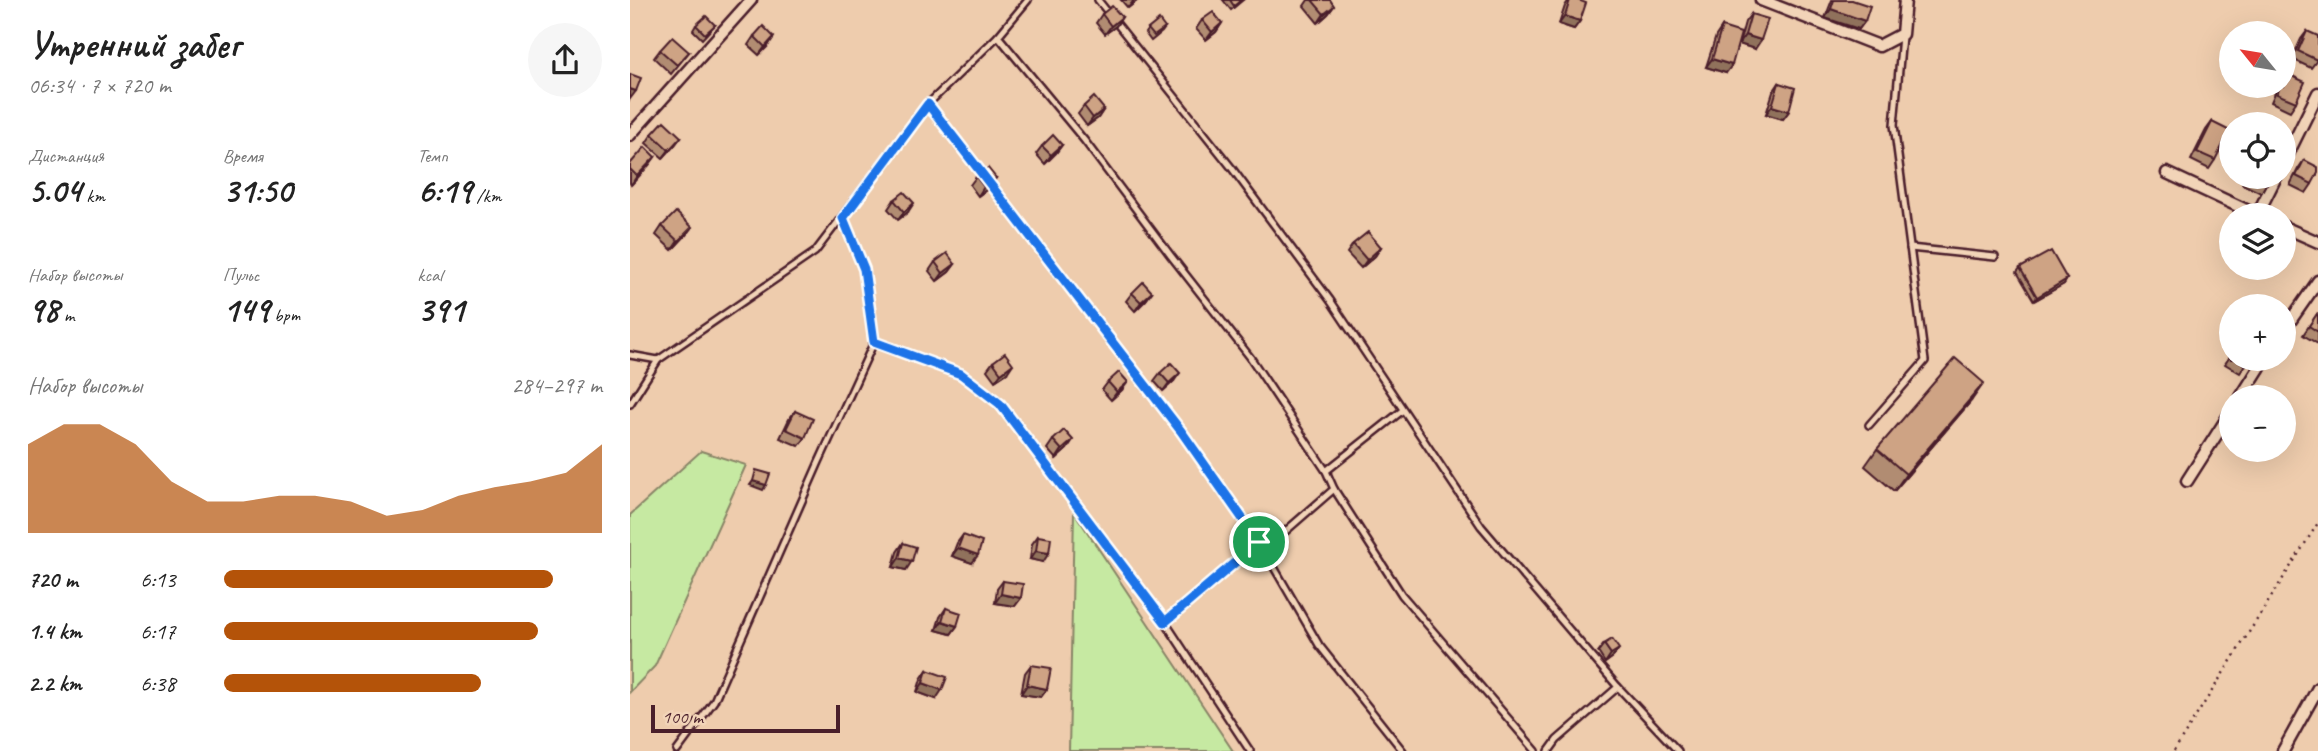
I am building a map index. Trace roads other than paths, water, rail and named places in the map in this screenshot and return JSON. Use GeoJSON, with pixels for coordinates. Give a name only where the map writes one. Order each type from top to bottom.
{"type":"FeatureCollection","features":[{"type":"Feature","properties":{"kind":"street"},"geometry":{"type":"LineString","coordinates":[[630,135],[751,0]]}},
{"type":"Feature","properties":{"kind":"street"},"geometry":{"type":"LineString","coordinates":[[1761,0],[1879,46],[1902,34],[1905,0]]}},
{"type":"Feature","properties":{"kind":"street"},"geometry":{"type":"LineString","coordinates":[[2296,138],[2318,93]]}},
{"type":"Feature","properties":{"kind":"street"},"geometry":{"type":"LineString","coordinates":[[2166,173],[2231,203]]}},
{"type":"Feature","properties":{"kind":"street"},"geometry":{"type":"LineString","coordinates":[[2296,232],[2318,242]]}},
{"type":"Feature","properties":{"kind":"street"},"geometry":{"type":"LineString","coordinates":[[2296,313],[2318,281]]}},
{"type":"Feature","properties":{"kind":"street"},"geometry":{"type":"LineString","coordinates":[[2188,481],[2219,431]]}},
{"type":"Feature","properties":{"kind":"street"},"geometry":{"type":"LineString","coordinates":[[2283,751],[2318,688]]}},
{"type":"Feature","properties":{"kind":"lane"},"geometry":{"type":"LineString","coordinates":[[630,404],[658,360],[815,252],[928,104],[998,36],[1028,0]]}},
{"type":"Feature","properties":{"kind":"lane"},"geometry":{"type":"LineString","coordinates":[[1098,0],[1239,178],[1330,300],[1481,526],[1618,687],[1678,751]]}},
{"type":"Feature","properties":{"kind":"lane"},"geometry":{"type":"LineString","coordinates":[[1869,425],[1925,361],[1894,125],[1902,34]]}},
{"type":"Feature","properties":{"kind":"lane"},"geometry":{"type":"LineString","coordinates":[[998,36],[1084,140],[1250,356],[1326,471],[1334,489],[1402,595],[1536,751]]}},
{"type":"Feature","properties":{"kind":"lane"},"geometry":{"type":"LineString","coordinates":[[928,104],[1157,399],[1259,542],[1319,645],[1403,751]]}},
{"type":"Feature","properties":{"kind":"lane"},"geometry":{"type":"LineString","coordinates":[[677,751],[714,701],[818,462],[874,342],[864,269],[843,218]]}},
{"type":"Feature","properties":{"kind":"lane"},"geometry":{"type":"LineString","coordinates":[[1910,248],[1995,257]]}},
{"type":"Feature","properties":{"kind":"lane"},"geometry":{"type":"LineString","coordinates":[[874,342],[961,374],[1000,404],[1165,622],[1250,751]]}},
{"type":"Feature","properties":{"kind":"lane"},"geometry":{"type":"LineString","coordinates":[[630,355],[658,360]]}},
{"type":"Feature","properties":{"kind":"lane"},"geometry":{"type":"LineString","coordinates":[[1326,471],[1403,410]]}},
{"type":"Feature","properties":{"kind":"lane"},"geometry":{"type":"LineString","coordinates":[[1264,550],[1334,489]]}},
{"type":"Feature","properties":{"kind":"lane"},"geometry":{"type":"LineString","coordinates":[[1165,622],[1259,542]]}},
{"type":"Feature","properties":{"kind":"lane"},"geometry":{"type":"LineString","coordinates":[[1549,751],[1557,740],[1618,687]]}}]}
